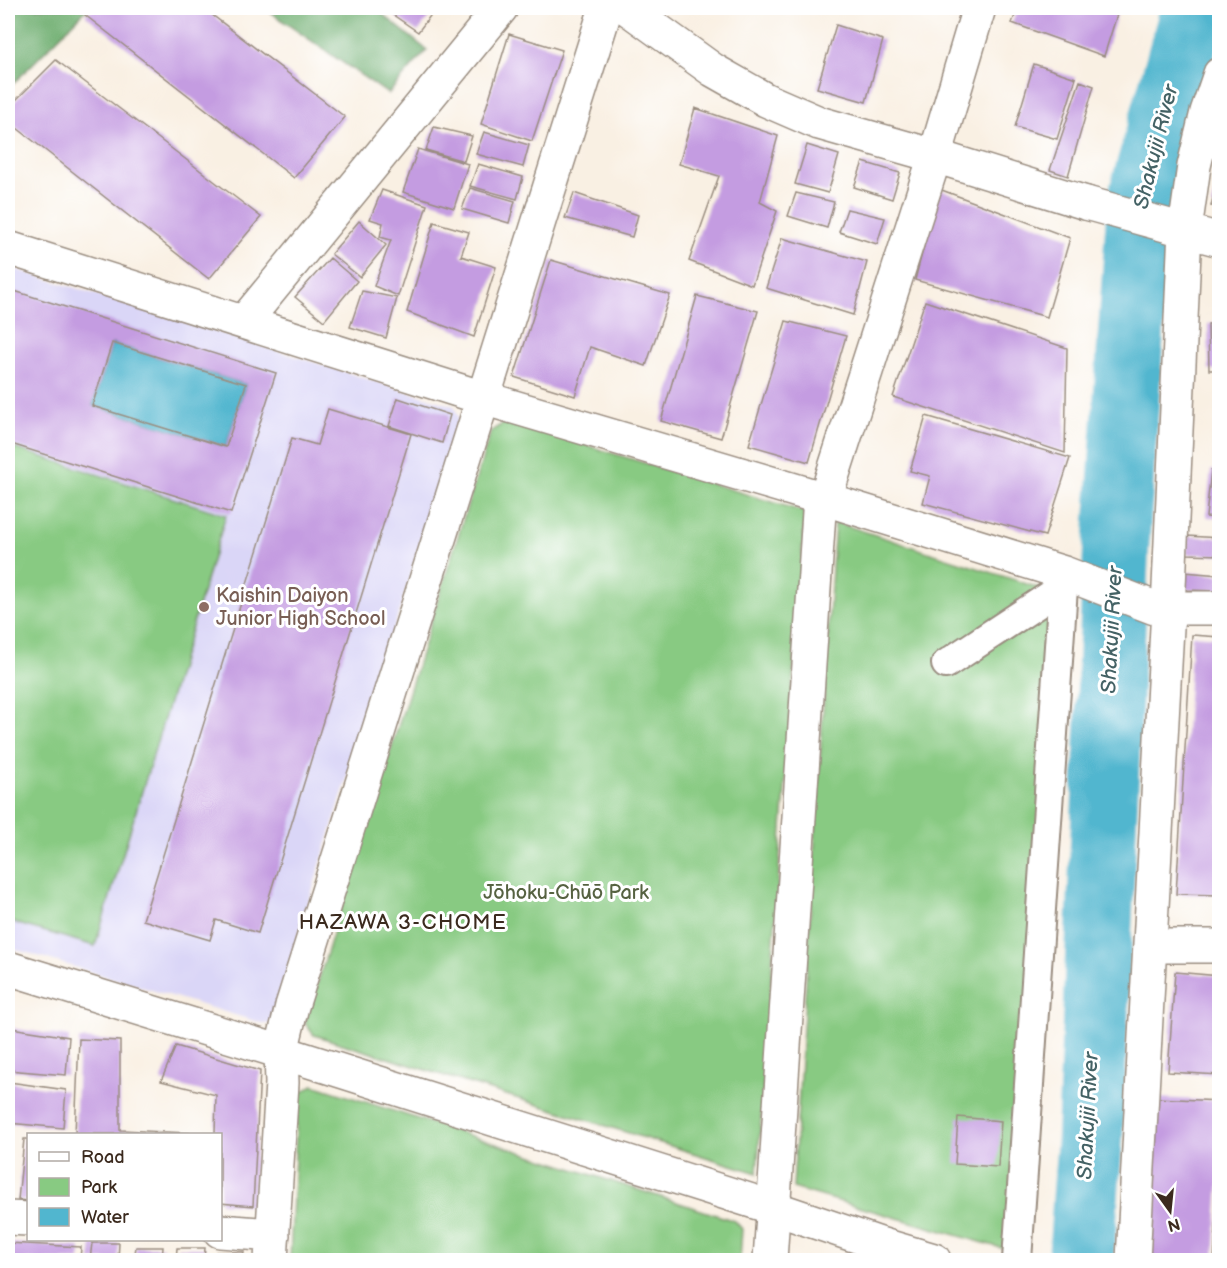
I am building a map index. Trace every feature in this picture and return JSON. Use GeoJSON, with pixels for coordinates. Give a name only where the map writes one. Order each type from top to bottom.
{"type":"FeatureCollection","features":[{"type":"Feature","properties":{"kind":"street"},"geometry":{"type":"LineString","coordinates":[[244,322],[501,8]]}},
{"type":"Feature","properties":{"kind":"street"},"geometry":{"type":"LineString","coordinates":[[222,1232],[272,1247],[282,1083],[281,1052],[292,1006],[606,8]]}},
{"type":"Feature","properties":{"kind":"street"},"geometry":{"type":"LineString","coordinates":[[627,8],[713,70],[766,100],[819,123],[1086,203],[1220,240]]}},
{"type":"Feature","properties":{"kind":"street"},"geometry":{"type":"LineString","coordinates":[[770,1260],[819,512],[935,156],[979,8]]}},
{"type":"Feature","properties":{"kind":"street"},"geometry":{"type":"LineString","coordinates":[[1133,1260],[1150,946],[1162,609],[1185,230],[1194,166],[1207,112],[1220,74]]}},
{"type":"Feature","properties":{"kind":"street"},"geometry":{"type":"LineString","coordinates":[[8,248],[483,398],[825,499],[1072,582],[1162,609],[1220,608]]}},
{"type":"Feature","properties":{"kind":"street"},"geometry":{"type":"LineString","coordinates":[[946,664],[1072,582]]}},
{"type":"Feature","properties":{"kind":"street"},"geometry":{"type":"LineString","coordinates":[[1017,1260],[1072,582]]}},
{"type":"Feature","properties":{"kind":"street"},"geometry":{"type":"LineString","coordinates":[[1150,946],[1220,946]]}},
{"type":"Feature","properties":{"kind":"street"},"geometry":{"type":"LineString","coordinates":[[8,968],[281,1052],[934,1260]]}},
{"type":"Feature","properties":{"kind":"street"},"geometry":{"type":"LineString","coordinates":[[8,1218],[27,1219]]}},
{"type":"Feature","properties":{"kind":"shaded area","name":"Kaishin Daiyon Junior High School"},"geometry":{"type":"Polygon","coordinates":[[[8,267],[454,406],[459,419],[271,1023],[265,1024],[8,947],[8,267]]]}},
{"type":"Feature","properties":{"kind":"green space"},"geometry":{"type":"Polygon","coordinates":[[[8,8],[88,8],[8,89],[8,8]]]}},
{"type":"Feature","properties":{"kind":"green space"},"geometry":{"type":"Polygon","coordinates":[[[264,8],[375,8],[427,50],[388,94],[264,8]]]}},
{"type":"Feature","properties":{"kind":"green space","name":"Jōhoku-Chūō Park"},"geometry":{"type":"Polygon","coordinates":[[[507,421],[805,512],[757,1173],[314,1035],[305,1023],[491,431],[507,421]]]}},
{"type":"Feature","properties":{"kind":"green space"},"geometry":{"type":"Polygon","coordinates":[[[8,446],[226,515],[95,946],[8,921],[8,446]]]}},
{"type":"Feature","properties":{"kind":"green space"},"geometry":{"type":"Polygon","coordinates":[[[835,522],[1058,594],[1015,1252],[793,1188],[835,522]]]}},
{"type":"Feature","properties":{"kind":"green space"},"geometry":{"type":"Polygon","coordinates":[[[313,1085],[735,1221],[742,1229],[740,1260],[290,1260],[298,1095],[313,1085]]]}},
{"type":"Feature","properties":{"kind":"water"},"geometry":{"type":"Polygon","coordinates":[[[112,343],[246,384],[226,447],[92,406],[112,343]]]}},
{"type":"Feature","properties":{"kind":"building"},"geometry":{"type":"Polygon","coordinates":[[[93,8],[203,8],[345,117],[294,178],[85,15],[93,8]]]}},
{"type":"Feature","properties":{"kind":"building"},"geometry":{"type":"Polygon","coordinates":[[[383,8],[436,8],[418,32],[383,8]]]}},
{"type":"Feature","properties":{"kind":"building"},"geometry":{"type":"Polygon","coordinates":[[[1018,8],[1119,8],[1104,56],[1012,23],[1018,8]]]}},
{"type":"Feature","properties":{"kind":"building"},"geometry":{"type":"Polygon","coordinates":[[[836,25],[883,40],[866,102],[817,88],[836,25]]]}},
{"type":"Feature","properties":{"kind":"building"},"geometry":{"type":"Polygon","coordinates":[[[509,34],[562,50],[532,141],[481,124],[509,34]]]}},
{"type":"Feature","properties":{"kind":"building"},"geometry":{"type":"Polygon","coordinates":[[[56,60],[261,217],[209,279],[8,121],[8,108],[56,60]]]}},
{"type":"Feature","properties":{"kind":"building"},"geometry":{"type":"Polygon","coordinates":[[[1034,64],[1076,78],[1057,139],[1015,127],[1034,64]]]}},
{"type":"Feature","properties":{"kind":"building"},"geometry":{"type":"Polygon","coordinates":[[[1080,81],[1094,86],[1068,176],[1050,170],[1080,81]]]}},
{"type":"Feature","properties":{"kind":"building"},"geometry":{"type":"Polygon","coordinates":[[[695,108],[778,136],[760,202],[777,211],[752,285],[689,261],[719,176],[679,164],[695,108]]]}},
{"type":"Feature","properties":{"kind":"building"},"geometry":{"type":"Polygon","coordinates":[[[434,127],[472,136],[464,161],[426,150],[434,127]]]}},
{"type":"Feature","properties":{"kind":"building"},"geometry":{"type":"Polygon","coordinates":[[[484,132],[529,145],[523,167],[476,154],[484,132]]]}},
{"type":"Feature","properties":{"kind":"building"},"geometry":{"type":"Polygon","coordinates":[[[807,145],[839,155],[828,193],[795,184],[807,145]]]}},
{"type":"Feature","properties":{"kind":"building"},"geometry":{"type":"Polygon","coordinates":[[[418,149],[468,164],[454,208],[403,192],[418,149]]]}},
{"type":"Feature","properties":{"kind":"building"},"geometry":{"type":"Polygon","coordinates":[[[863,162],[900,173],[892,199],[854,187],[863,162]]]}},
{"type":"Feature","properties":{"kind":"building"},"geometry":{"type":"Polygon","coordinates":[[[478,164],[523,177],[517,199],[470,186],[478,164]]]}},
{"type":"Feature","properties":{"kind":"building"},"geometry":{"type":"Polygon","coordinates":[[[1220,174],[1220,207],[1211,206],[1220,174]]]}},
{"type":"Feature","properties":{"kind":"building"},"geometry":{"type":"Polygon","coordinates":[[[470,188],[515,201],[509,223],[462,209],[470,188]]]}},
{"type":"Feature","properties":{"kind":"building"},"geometry":{"type":"Polygon","coordinates":[[[939,189],[1070,238],[1047,317],[915,280],[939,189]]]}},
{"type":"Feature","properties":{"kind":"building"},"geometry":{"type":"Polygon","coordinates":[[[382,190],[427,205],[398,296],[374,286],[391,240],[380,237],[383,223],[370,219],[382,190]]]}},
{"type":"Feature","properties":{"kind":"building"},"geometry":{"type":"Polygon","coordinates":[[[574,193],[638,215],[632,237],[565,218],[574,193]]]}},
{"type":"Feature","properties":{"kind":"building"},"geometry":{"type":"Polygon","coordinates":[[[796,193],[834,202],[827,228],[788,216],[796,193]]]}},
{"type":"Feature","properties":{"kind":"building"},"geometry":{"type":"Polygon","coordinates":[[[847,209],[885,218],[877,244],[839,232],[847,209]]]}},
{"type":"Feature","properties":{"kind":"building"},"geometry":{"type":"Polygon","coordinates":[[[359,221],[386,245],[360,277],[331,254],[359,221]]]}},
{"type":"Feature","properties":{"kind":"building"},"geometry":{"type":"Polygon","coordinates":[[[434,222],[469,232],[461,256],[496,267],[474,337],[407,312],[434,222]]]}},
{"type":"Feature","properties":{"kind":"building"},"geometry":{"type":"Polygon","coordinates":[[[782,238],[867,262],[853,315],[766,288],[782,238]]]}},
{"type":"Feature","properties":{"kind":"building"},"geometry":{"type":"Polygon","coordinates":[[[330,258],[357,281],[324,321],[295,297],[330,258]]]}},
{"type":"Feature","properties":{"kind":"building"},"geometry":{"type":"Polygon","coordinates":[[[551,260],[670,295],[646,366],[590,347],[575,396],[514,377],[551,260]]]}},
{"type":"Feature","properties":{"kind":"building"},"geometry":{"type":"Polygon","coordinates":[[[8,289],[276,373],[231,513],[8,443],[8,289]],[[112,343],[92,406],[226,447],[246,384],[112,343]]]}},
{"type":"Feature","properties":{"kind":"building"},"geometry":{"type":"Polygon","coordinates":[[[362,291],[397,298],[386,338],[350,327],[362,291]]]}},
{"type":"Feature","properties":{"kind":"building"},"geometry":{"type":"Polygon","coordinates":[[[697,296],[758,311],[721,438],[661,421],[697,296]]]}},
{"type":"Feature","properties":{"kind":"building"},"geometry":{"type":"Polygon","coordinates":[[[925,301],[1067,348],[1065,453],[893,397],[925,301]]]}},
{"type":"Feature","properties":{"kind":"building"},"geometry":{"type":"Polygon","coordinates":[[[786,321],[846,336],[809,462],[749,445],[786,321]]]}},
{"type":"Feature","properties":{"kind":"building"},"geometry":{"type":"Polygon","coordinates":[[[1220,323],[1220,370],[1209,370],[1208,324],[1220,323]]]}},
{"type":"Feature","properties":{"kind":"building"},"geometry":{"type":"Polygon","coordinates":[[[398,398],[450,415],[442,443],[389,426],[398,398]]]}},
{"type":"Feature","properties":{"kind":"building"},"geometry":{"type":"Polygon","coordinates":[[[328,409],[411,434],[258,933],[216,920],[210,940],[143,920],[292,438],[317,445],[328,409]]]}},
{"type":"Feature","properties":{"kind":"building"},"geometry":{"type":"Polygon","coordinates":[[[926,416],[1070,458],[1045,536],[923,503],[930,476],[910,471],[926,416]]]}},
{"type":"Feature","properties":{"kind":"building"},"geometry":{"type":"Polygon","coordinates":[[[1211,470],[1220,470],[1220,518],[1206,517],[1211,470]]]}},
{"type":"Feature","properties":{"kind":"building"},"geometry":{"type":"Polygon","coordinates":[[[1187,536],[1220,538],[1220,555],[1187,554],[1187,536]]]}},
{"type":"Feature","properties":{"kind":"building"},"geometry":{"type":"Polygon","coordinates":[[[1184,572],[1220,575],[1220,591],[1185,590],[1184,572]]]}},
{"type":"Feature","properties":{"kind":"building"},"geometry":{"type":"Polygon","coordinates":[[[1192,635],[1220,637],[1220,895],[1176,894],[1192,635]]]}},
{"type":"Feature","properties":{"kind":"building"},"geometry":{"type":"Polygon","coordinates":[[[1175,972],[1220,976],[1220,1075],[1168,1072],[1175,972]]]}},
{"type":"Feature","properties":{"kind":"building"},"geometry":{"type":"Polygon","coordinates":[[[11,1028],[69,1037],[66,1075],[8,1070],[11,1028]]]}},
{"type":"Feature","properties":{"kind":"building"},"geometry":{"type":"Polygon","coordinates":[[[79,1039],[120,1041],[120,1130],[189,1133],[75,1133],[79,1039]]]}},
{"type":"Feature","properties":{"kind":"building"},"geometry":{"type":"Polygon","coordinates":[[[176,1046],[260,1071],[253,1206],[222,1203],[222,1133],[215,1133],[216,1095],[161,1081],[176,1046]]]}},
{"type":"Feature","properties":{"kind":"building"},"geometry":{"type":"Polygon","coordinates":[[[9,1082],[66,1090],[63,1128],[8,1123],[9,1082]]]}},
{"type":"Feature","properties":{"kind":"building"},"geometry":{"type":"Polygon","coordinates":[[[1156,1098],[1220,1101],[1220,1165],[1214,1260],[1149,1260],[1156,1098]]]}},
{"type":"Feature","properties":{"kind":"building"},"geometry":{"type":"Polygon","coordinates":[[[958,1117],[1001,1121],[998,1167],[955,1164],[958,1117]]]}},
{"type":"Feature","properties":{"kind":"building"},"geometry":{"type":"Polygon","coordinates":[[[24,1139],[27,1139],[27,1201],[18,1200],[24,1139]]]}},
{"type":"Feature","properties":{"kind":"building"},"geometry":{"type":"Polygon","coordinates":[[[8,1243],[81,1247],[80,1260],[8,1260],[8,1243]]]}},
{"type":"Feature","properties":{"kind":"building"},"geometry":{"type":"Polygon","coordinates":[[[92,1243],[119,1243],[118,1260],[90,1260],[92,1243]]]}},
{"type":"Feature","properties":{"kind":"building"},"geometry":{"type":"Polygon","coordinates":[[[136,1247],[163,1247],[162,1260],[134,1260],[136,1247]]]}},
{"type":"Feature","properties":{"kind":"building"},"geometry":{"type":"Polygon","coordinates":[[[177,1248],[205,1248],[204,1260],[176,1260],[177,1248]]]}},
{"type":"Feature","properties":{"kind":"building"},"geometry":{"type":"Polygon","coordinates":[[[216,1252],[244,1252],[243,1260],[216,1260],[216,1252]]]}},
{"type":"Feature","properties":{"kind":"waterway","name":"Shakujii River"},"geometry":{"type":"LineString","coordinates":[[1081,1260],[1090,1137],[1116,550],[1140,200],[1194,8]]}},
{"type":"Feature","properties":{"kind":"place","name":"Kaishin Daiyon Junior High School"},"geometry":{"type":"Point","coordinates":[204,607]}},
{"type":"Feature","properties":{"kind":"district","name":"HAZAWA 3-CHOME"},"geometry":{"type":"Point","coordinates":[403,922]}}]}
